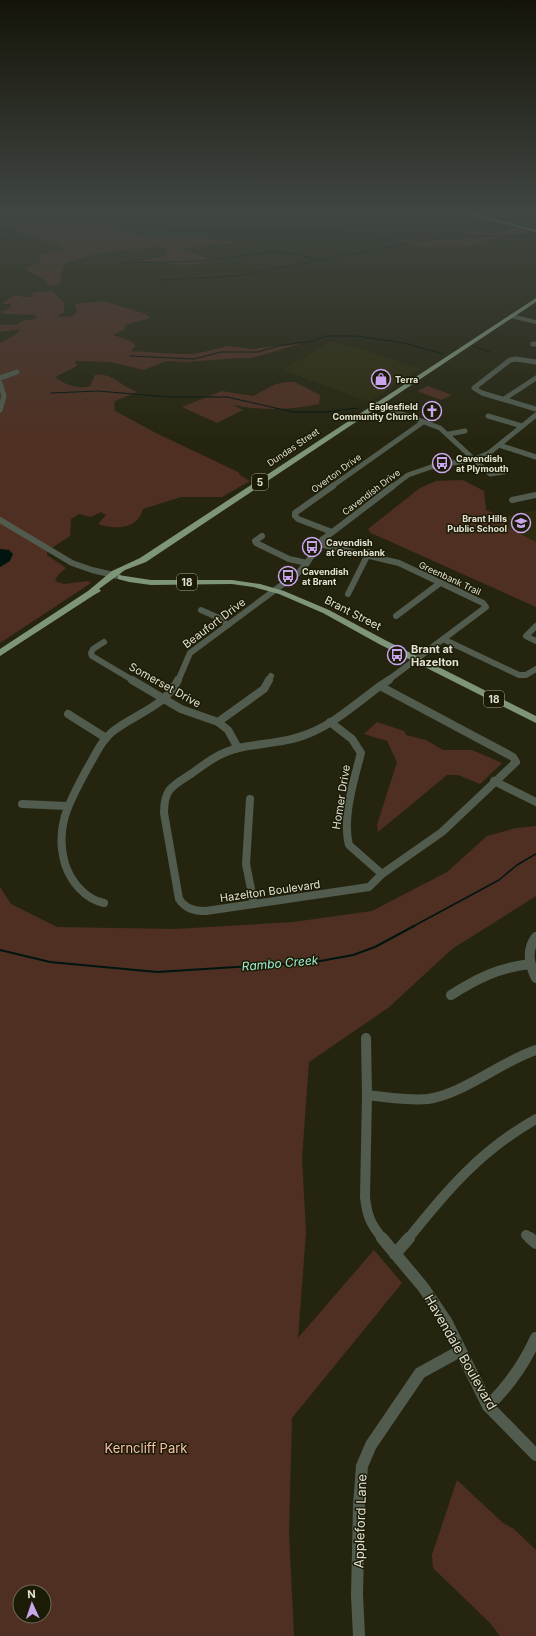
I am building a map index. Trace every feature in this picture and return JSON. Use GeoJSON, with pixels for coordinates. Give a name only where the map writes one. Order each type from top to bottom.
{"type":"FeatureCollection","features":[{"type":"Feature","properties":{"kind":"main road","name":"Dundas Street"},"geometry":{"type":"LineString","coordinates":[[0,653],[91,593],[100,589],[117,576],[139,564],[376,404],[536,300]]}},
{"type":"Feature","properties":{"kind":"main road","name":"Brant Street"},"geometry":{"type":"LineString","coordinates":[[117,576],[125,579],[145,581],[223,581],[276,590],[311,605],[536,720]]}},
{"type":"Feature","properties":{"kind":"street"},"geometry":{"type":"LineString","coordinates":[[511,316],[536,322]]}},
{"type":"Feature","properties":{"kind":"street"},"geometry":{"type":"LineString","coordinates":[[536,362],[516,359],[510,360],[474,388],[482,393],[536,409]]}},
{"type":"Feature","properties":{"kind":"street"},"geometry":{"type":"LineString","coordinates":[[0,378],[16,372]]}},
{"type":"Feature","properties":{"kind":"street"},"geometry":{"type":"LineString","coordinates":[[504,400],[536,378]]}},
{"type":"Feature","properties":{"kind":"street"},"geometry":{"type":"LineString","coordinates":[[0,383],[4,397],[3,406],[0,410]]}},
{"type":"Feature","properties":{"kind":"street"},"geometry":{"type":"LineString","coordinates":[[376,404],[440,428],[449,434],[490,474],[504,472]]}},
{"type":"Feature","properties":{"kind":"street","name":"Cavendish Drive"},"geometry":{"type":"LineString","coordinates":[[276,590],[307,563],[319,544],[332,532],[408,475],[435,466],[475,459],[489,453],[536,415]]}},
{"type":"Feature","properties":{"kind":"street"},"geometry":{"type":"LineString","coordinates":[[488,416],[522,426]]}},
{"type":"Feature","properties":{"kind":"street","name":"Overton Drive"},"geometry":{"type":"LineString","coordinates":[[332,532],[298,519],[295,516],[295,513],[423,422]]}},
{"type":"Feature","properties":{"kind":"street"},"geometry":{"type":"LineString","coordinates":[[449,434],[465,431]]}},
{"type":"Feature","properties":{"kind":"street"},"geometry":{"type":"LineString","coordinates":[[499,445],[536,457]]}},
{"type":"Feature","properties":{"kind":"street"},"geometry":{"type":"LineString","coordinates":[[427,460],[435,466]]}},
{"type":"Feature","properties":{"kind":"street"},"geometry":{"type":"LineString","coordinates":[[512,500],[536,495]]}},
{"type":"Feature","properties":{"kind":"street"},"geometry":{"type":"LineString","coordinates":[[0,520],[72,563],[117,576]]}},
{"type":"Feature","properties":{"kind":"street"},"geometry":{"type":"LineString","coordinates":[[262,536],[255,541],[256,543],[289,559],[307,563]]}},
{"type":"Feature","properties":{"kind":"street","name":"Greenbank Trail"},"geometry":{"type":"LineString","coordinates":[[319,544],[332,548],[368,553],[399,564],[483,603],[486,607],[416,659]]}},
{"type":"Feature","properties":{"kind":"street"},"geometry":{"type":"LineString","coordinates":[[348,594],[368,553]]}},
{"type":"Feature","properties":{"kind":"street"},"geometry":{"type":"LineString","coordinates":[[396,616],[440,583]]}},
{"type":"Feature","properties":{"kind":"street","name":"Beaufort Drive"},"geometry":{"type":"LineString","coordinates":[[104,904],[91,900],[85,895],[70,877],[65,866],[61,850],[61,840],[67,806],[106,738],[119,726],[163,699],[172,691],[185,660],[190,653],[276,590]]}},
{"type":"Feature","properties":{"kind":"street"},"geometry":{"type":"LineString","coordinates":[[201,610],[219,618],[228,625]]}},
{"type":"Feature","properties":{"kind":"street"},"geometry":{"type":"LineString","coordinates":[[536,626],[526,636],[536,641]]}},
{"type":"Feature","properties":{"kind":"street"},"geometry":{"type":"LineString","coordinates":[[443,638],[520,675],[526,675],[536,669]]}},
{"type":"Feature","properties":{"kind":"street","name":"Somerset Drive"},"geometry":{"type":"LineString","coordinates":[[104,642],[93,649],[91,653],[92,656],[163,699],[191,713],[218,722],[228,730],[238,748]]}},
{"type":"Feature","properties":{"kind":"street","name":"Hazelton Boulevard"},"geometry":{"type":"LineString","coordinates":[[380,686],[513,757],[516,762],[494,781],[442,832],[382,874],[369,887],[198,912],[185,907],[179,899],[164,813],[164,800],[172,786],[225,752],[238,748],[295,739],[311,733],[330,722],[416,659]]}},
{"type":"Feature","properties":{"kind":"street"},"geometry":{"type":"LineString","coordinates":[[218,722],[264,689],[271,676]]}},
{"type":"Feature","properties":{"kind":"street"},"geometry":{"type":"LineString","coordinates":[[68,714],[106,738]]}},
{"type":"Feature","properties":{"kind":"street","name":"Homer Drive"},"geometry":{"type":"LineString","coordinates":[[330,722],[352,738],[359,748],[360,753],[347,820],[346,835],[349,845],[382,874]]}},
{"type":"Feature","properties":{"kind":"street"},"geometry":{"type":"LineString","coordinates":[[494,781],[536,802]]}},
{"type":"Feature","properties":{"kind":"street"},"geometry":{"type":"LineString","coordinates":[[250,799],[246,869],[254,904]]}},
{"type":"Feature","properties":{"kind":"street"},"geometry":{"type":"LineString","coordinates":[[22,804],[67,806]]}},
{"type":"Feature","properties":{"kind":"street"},"geometry":{"type":"LineString","coordinates":[[536,938],[531,947],[529,957],[530,964],[536,978]]}},
{"type":"Feature","properties":{"kind":"street"},"geometry":{"type":"LineString","coordinates":[[451,996],[494,970],[530,964]]}},
{"type":"Feature","properties":{"kind":"street","name":"Havendale Boulevard"},"geometry":{"type":"LineString","coordinates":[[366,1038],[367,1095],[365,1197],[367,1213],[373,1227],[423,1287],[446,1321],[488,1406],[536,1455]]}},
{"type":"Feature","properties":{"kind":"street"},"geometry":{"type":"LineString","coordinates":[[367,1095],[417,1099],[435,1098],[453,1092],[520,1054],[536,1050]]}},
{"type":"Feature","properties":{"kind":"street"},"geometry":{"type":"LineString","coordinates":[[395,1254],[404,1245],[449,1187],[463,1173],[493,1147],[516,1130],[536,1119]]}},
{"type":"Feature","properties":{"kind":"street"},"geometry":{"type":"LineString","coordinates":[[526,1235],[536,1243]]}},
{"type":"Feature","properties":{"kind":"street"},"geometry":{"type":"LineString","coordinates":[[488,1406],[502,1394],[526,1359],[536,1338]]}},
{"type":"Feature","properties":{"kind":"street","name":"Appleford Lane"},"geometry":{"type":"LineString","coordinates":[[359,1636],[359,1506],[362,1466],[371,1445],[420,1374],[460,1351]]}},
{"type":"Feature","properties":{"kind":"shaded area"},"geometry":{"type":"Polygon","coordinates":[[[331,341],[358,348],[420,369],[369,402],[283,370],[331,341]]]}},
{"type":"Feature","properties":{"kind":"shaded area","name":"Brant Hills Public School"},"geometry":{"type":"Polygon","coordinates":[[[536,510],[536,542],[509,528],[502,517],[536,510]]]}},
{"type":"Feature","properties":{"kind":"shaded area"},"geometry":{"type":"Polygon","coordinates":[[[0,549],[9,550],[13,554],[10,561],[0,567],[0,549]]]}},
{"type":"Feature","properties":{"kind":"green space"},"geometry":{"type":"Polygon","coordinates":[[[53,291],[64,303],[64,313],[59,315],[59,317],[72,316],[77,312],[75,304],[103,301],[146,314],[151,318],[125,325],[124,330],[113,335],[131,341],[136,346],[131,351],[195,354],[228,346],[252,349],[306,342],[252,358],[186,362],[166,361],[144,370],[111,362],[75,361],[77,366],[55,377],[76,387],[90,386],[95,375],[106,376],[116,380],[137,392],[115,401],[115,411],[156,433],[238,472],[241,476],[250,481],[222,497],[181,497],[143,509],[137,520],[123,527],[98,524],[106,515],[101,512],[91,517],[79,514],[71,519],[70,536],[47,551],[47,555],[66,568],[58,575],[55,581],[64,584],[88,581],[91,583],[0,643],[0,343],[18,333],[20,329],[0,332],[0,325],[17,325],[22,321],[35,319],[37,315],[5,314],[0,312],[10,308],[11,304],[3,304],[15,295],[30,297],[34,292],[53,291]]]}},
{"type":"Feature","properties":{"kind":"green space"},"geometry":{"type":"Polygon","coordinates":[[[295,382],[320,395],[319,404],[298,408],[276,409],[233,405],[243,410],[217,423],[182,407],[222,391],[253,396],[276,384],[295,382]]]}},
{"type":"Feature","properties":{"kind":"green space"},"geometry":{"type":"Polygon","coordinates":[[[428,386],[452,395],[441,400],[417,391],[428,386]]]}},
{"type":"Feature","properties":{"kind":"green space"},"geometry":{"type":"Polygon","coordinates":[[[463,480],[484,491],[486,510],[502,517],[509,528],[536,542],[536,607],[371,533],[368,529],[420,488],[436,481],[463,480]]]}},
{"type":"Feature","properties":{"kind":"green space"},"geometry":{"type":"Polygon","coordinates":[[[377,722],[404,731],[406,735],[426,740],[443,750],[472,750],[502,763],[480,784],[458,775],[447,775],[378,832],[377,825],[397,762],[387,741],[364,734],[377,722]]]}},
{"type":"Feature","properties":{"kind":"green space","name":"Kerncliff Park"},"geometry":{"type":"Polygon","coordinates":[[[536,826],[536,896],[452,949],[388,1008],[309,1062],[302,1158],[306,1232],[298,1338],[374,1250],[402,1283],[292,1418],[289,1533],[294,1636],[0,1636],[0,887],[11,904],[57,927],[175,929],[293,922],[372,911],[447,872],[487,836],[516,828],[536,826]]]}},
{"type":"Feature","properties":{"kind":"green space"},"geometry":{"type":"Polygon","coordinates":[[[457,1480],[503,1523],[514,1529],[536,1550],[536,1636],[500,1636],[490,1623],[433,1568],[432,1555],[457,1480]]]}},
{"type":"Feature","properties":{"kind":"waterway"},"geometry":{"type":"LineString","coordinates":[[130,356],[194,359],[221,352],[258,352],[278,346],[313,341],[326,336],[356,336],[404,343],[443,354]]}},
{"type":"Feature","properties":{"kind":"waterway"},"geometry":{"type":"LineString","coordinates":[[473,346],[490,352]]}},
{"type":"Feature","properties":{"kind":"waterway"},"geometry":{"type":"LineString","coordinates":[[51,393],[98,391],[169,397],[227,397],[293,412],[326,412],[358,408]]}},
{"type":"Feature","properties":{"kind":"waterway","name":"Rambo Creek"},"geometry":{"type":"LineString","coordinates":[[412,927],[499,880],[517,865],[536,854]]}},
{"type":"Feature","properties":{"kind":"waterway","name":"Rambo Creek"},"geometry":{"type":"LineString","coordinates":[[0,950],[50,962],[157,972],[315,962],[353,955],[375,947],[414,926]]}},
{"type":"Feature","properties":{"kind":"place","name":"Terra"},"geometry":{"type":"Point","coordinates":[381,379]}},
{"type":"Feature","properties":{"kind":"place","name":"Eaglesfield Community Church"},"geometry":{"type":"Point","coordinates":[432,411]}},
{"type":"Feature","properties":{"kind":"place","name":"Cavendish at Plymouth"},"geometry":{"type":"Point","coordinates":[442,463]}},
{"type":"Feature","properties":{"kind":"place","name":"Brant Hills Public School"},"geometry":{"type":"Point","coordinates":[521,523]}},
{"type":"Feature","properties":{"kind":"place","name":"Cavendish at Greenbank"},"geometry":{"type":"Point","coordinates":[312,547]}},
{"type":"Feature","properties":{"kind":"place","name":"Cavendish at Brant"},"geometry":{"type":"Point","coordinates":[288,576]}},
{"type":"Feature","properties":{"kind":"place","name":"Brant at Hazelton"},"geometry":{"type":"Point","coordinates":[397,655]}}]}
